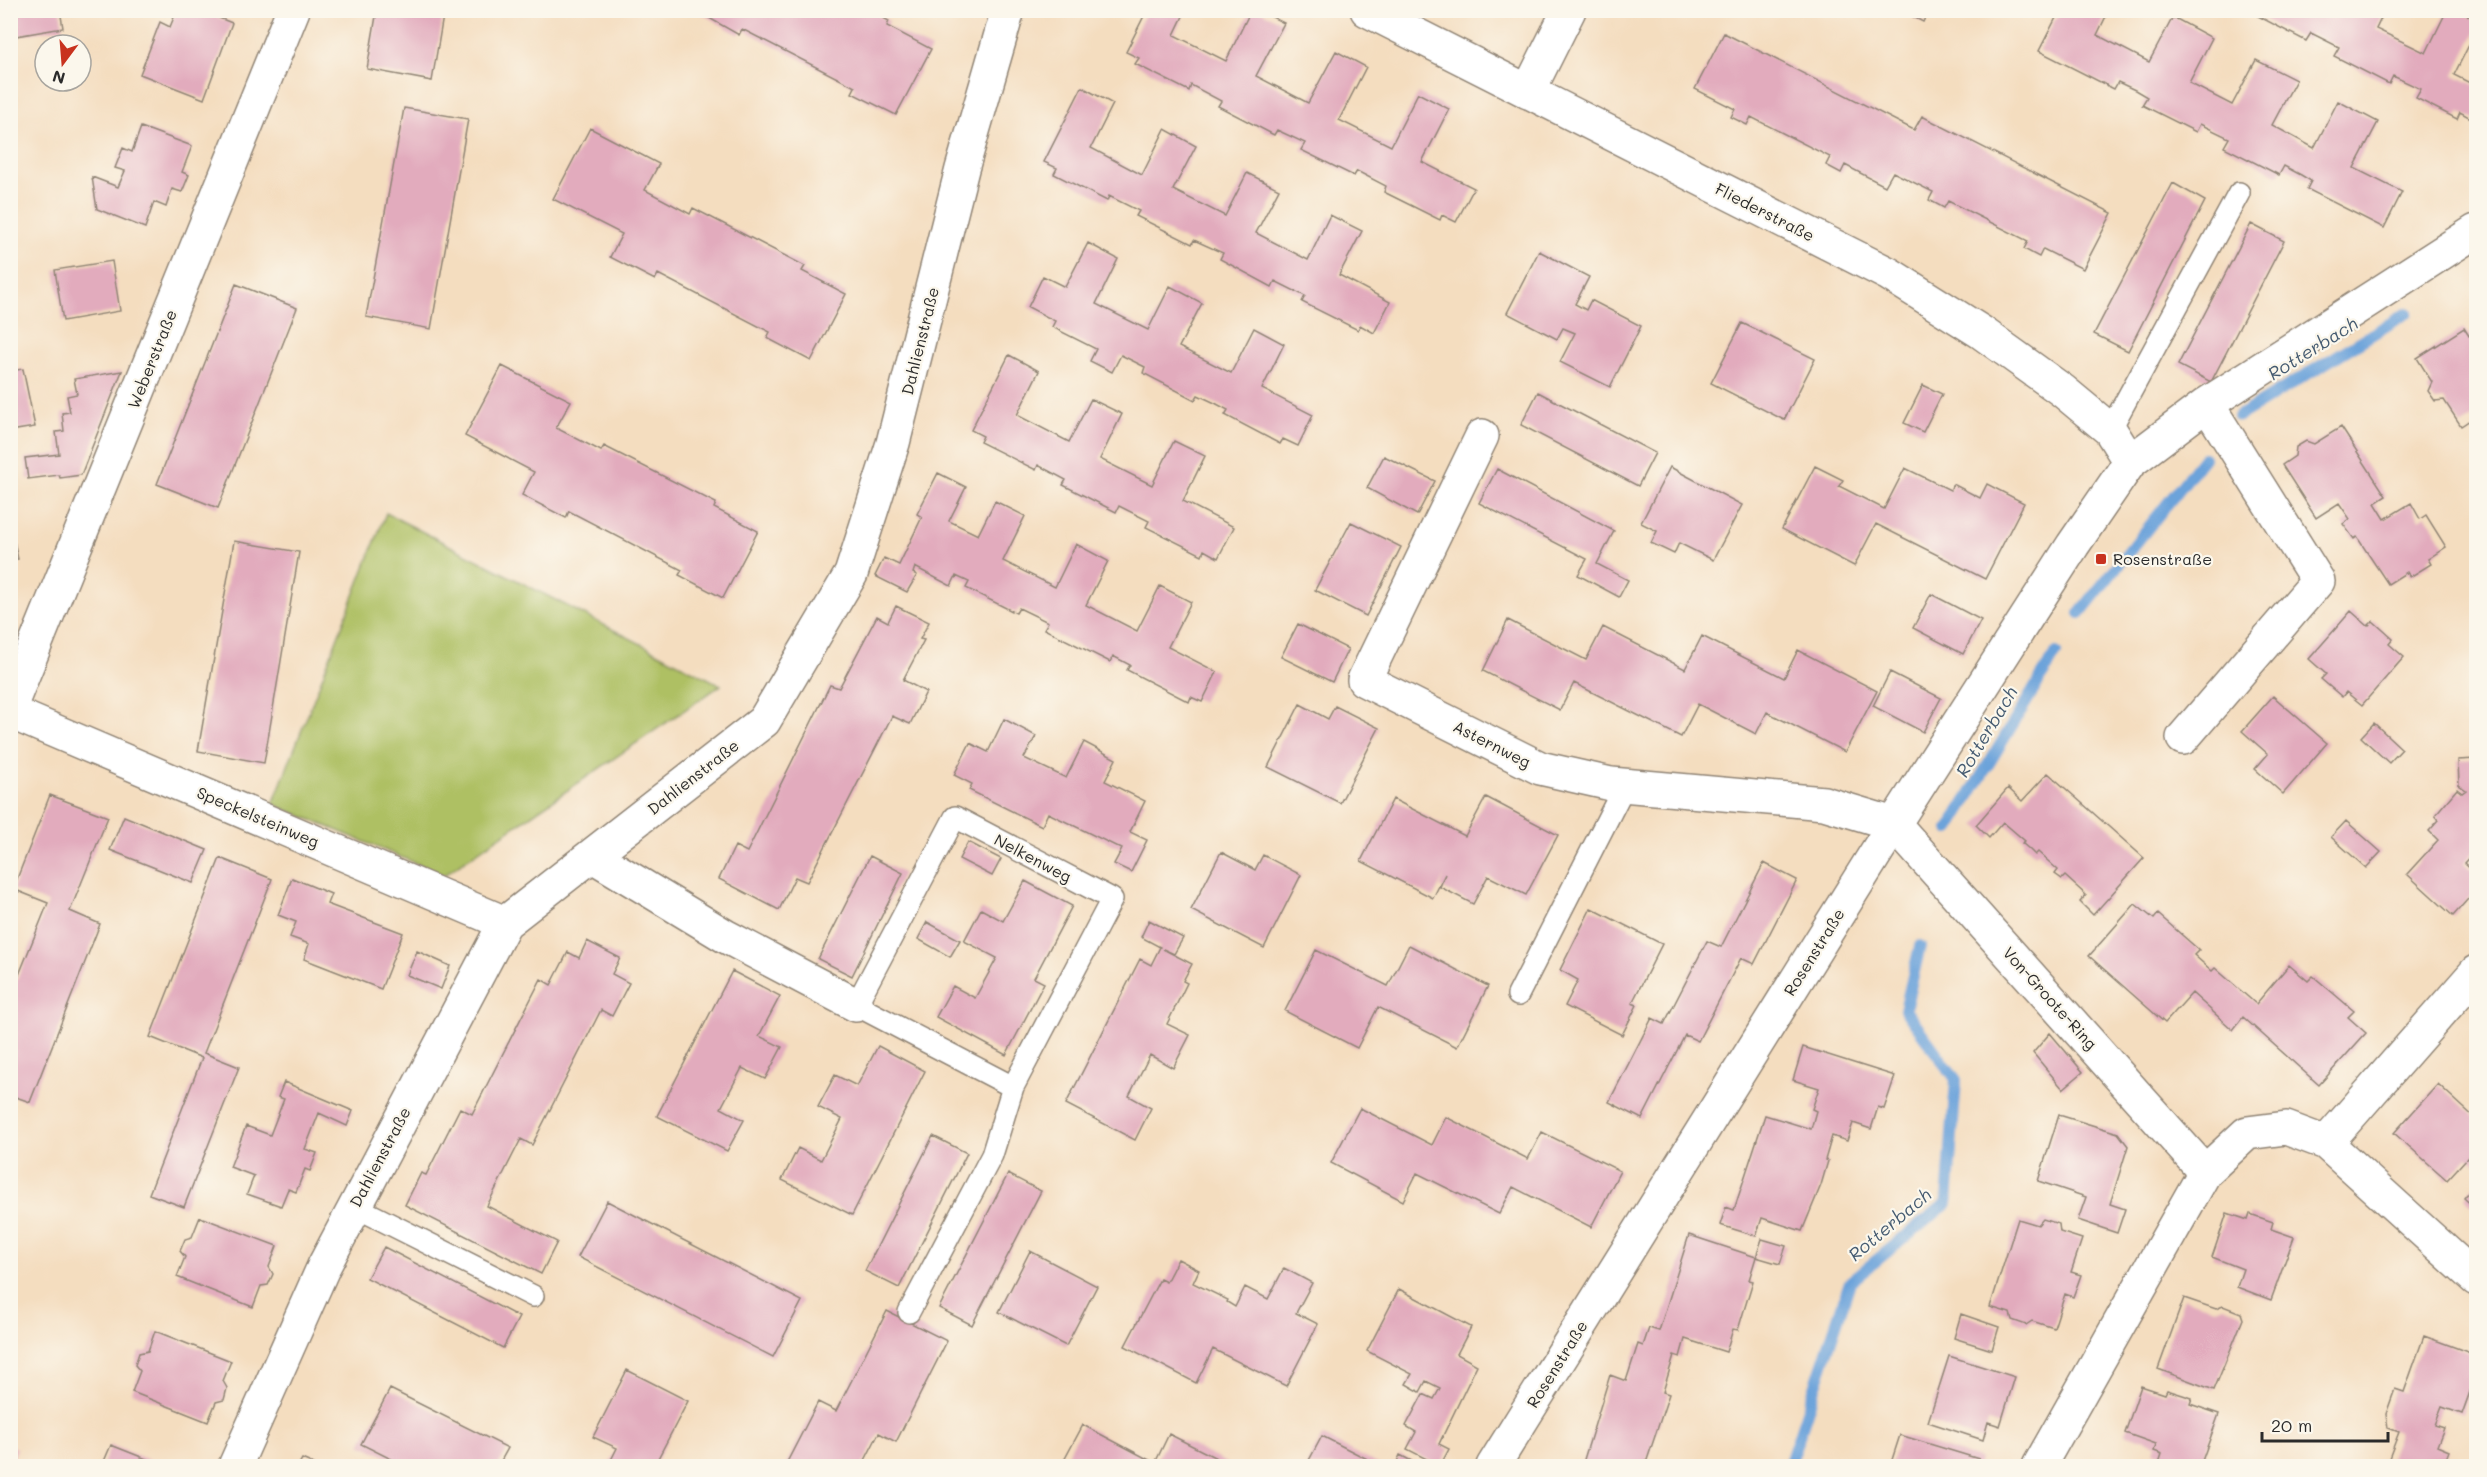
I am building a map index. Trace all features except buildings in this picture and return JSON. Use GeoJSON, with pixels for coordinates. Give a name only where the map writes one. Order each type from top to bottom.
{"type":"FeatureCollection","features":[{"type":"Feature","properties":{"kind":"street","name":"Weberstraße"},"geometry":{"type":"LineString","coordinates":[[10,707],[293,10]]}},
{"type":"Feature","properties":{"kind":"street","name":"Dahlienstraße"},"geometry":{"type":"LineString","coordinates":[[235,1467],[354,1206],[505,923],[764,721],[851,574],[893,443],[962,169],[1008,10]]}},
{"type":"Feature","properties":{"kind":"street","name":"Fliederstraße"},"geometry":{"type":"LineString","coordinates":[[1367,10],[1889,274],[1982,332],[2063,392],[2110,430],[2130,462]]}},
{"type":"Feature","properties":{"kind":"street"},"geometry":{"type":"LineString","coordinates":[[1528,92],[1569,10]]}},
{"type":"Feature","properties":{"kind":"street","name":"Rosenstraße"},"geometry":{"type":"LineString","coordinates":[[1493,1467],[1894,824],[2073,545],[2130,462],[2207,404],[2476,231]]}},
{"type":"Feature","properties":{"kind":"street"},"geometry":{"type":"LineString","coordinates":[[2182,738],[2318,581],[2207,404]]}},
{"type":"Feature","properties":{"kind":"street","name":"Asternweg"},"geometry":{"type":"LineString","coordinates":[[1482,436],[1364,680],[1540,768],[1625,785],[1824,803],[1894,824]]}},
{"type":"Feature","properties":{"kind":"street","name":"Speckelsteinweg"},"geometry":{"type":"LineString","coordinates":[[10,712],[505,923]]}},
{"type":"Feature","properties":{"kind":"street","name":"Von-Groote-Ring"},"geometry":{"type":"LineString","coordinates":[[1894,824],[2205,1172]]}},
{"type":"Feature","properties":{"kind":"street"},"geometry":{"type":"LineString","coordinates":[[593,856],[725,936],[856,1005]]}},
{"type":"Feature","properties":{"kind":"street"},"geometry":{"type":"LineString","coordinates":[[2326,1143],[2476,972]]}},
{"type":"Feature","properties":{"kind":"street"},"geometry":{"type":"LineString","coordinates":[[2039,1467],[2205,1172],[2247,1133],[2286,1128],[2326,1143],[2476,1279]]}},
{"type":"Feature","properties":{"kind":"lane"},"geometry":{"type":"LineString","coordinates":[[2110,430],[2239,193]]}},
{"type":"Feature","properties":{"kind":"lane"},"geometry":{"type":"LineString","coordinates":[[1518,995],[1625,785]]}},
{"type":"Feature","properties":{"kind":"lane","name":"Nelkenweg"},"geometry":{"type":"LineString","coordinates":[[856,1005],[955,817],[1112,899],[1014,1087],[992,1155],[909,1312]]}},
{"type":"Feature","properties":{"kind":"lane"},"geometry":{"type":"LineString","coordinates":[[856,1005],[1014,1087]]}},
{"type":"Feature","properties":{"kind":"lane"},"geometry":{"type":"LineString","coordinates":[[354,1206],[533,1296]]}},
{"type":"Feature","properties":{"kind":"green space"},"geometry":{"type":"Polygon","coordinates":[[[386,513],[721,685],[444,875],[273,804],[386,513]]]}},
{"type":"Feature","properties":{"kind":"waterway","name":"Rotterbach"},"geometry":{"type":"LineString","coordinates":[[2239,416],[2407,313]]}},
{"type":"Feature","properties":{"kind":"waterway","name":"Rotterbach"},"geometry":{"type":"LineString","coordinates":[[2080,613],[2204,458]]}},
{"type":"Feature","properties":{"kind":"waterway","name":"Rotterbach"},"geometry":{"type":"LineString","coordinates":[[1949,829],[2056,653]]}},
{"type":"Feature","properties":{"kind":"waterway","name":"Rotterbach"},"geometry":{"type":"LineString","coordinates":[[1789,1466],[1850,1282],[1947,1203],[1956,1080],[1905,1010],[1920,946]]}},
{"type":"Feature","properties":{"kind":"place","name":"Rosenstraße"},"geometry":{"type":"Point","coordinates":[2101,559]}}]}
